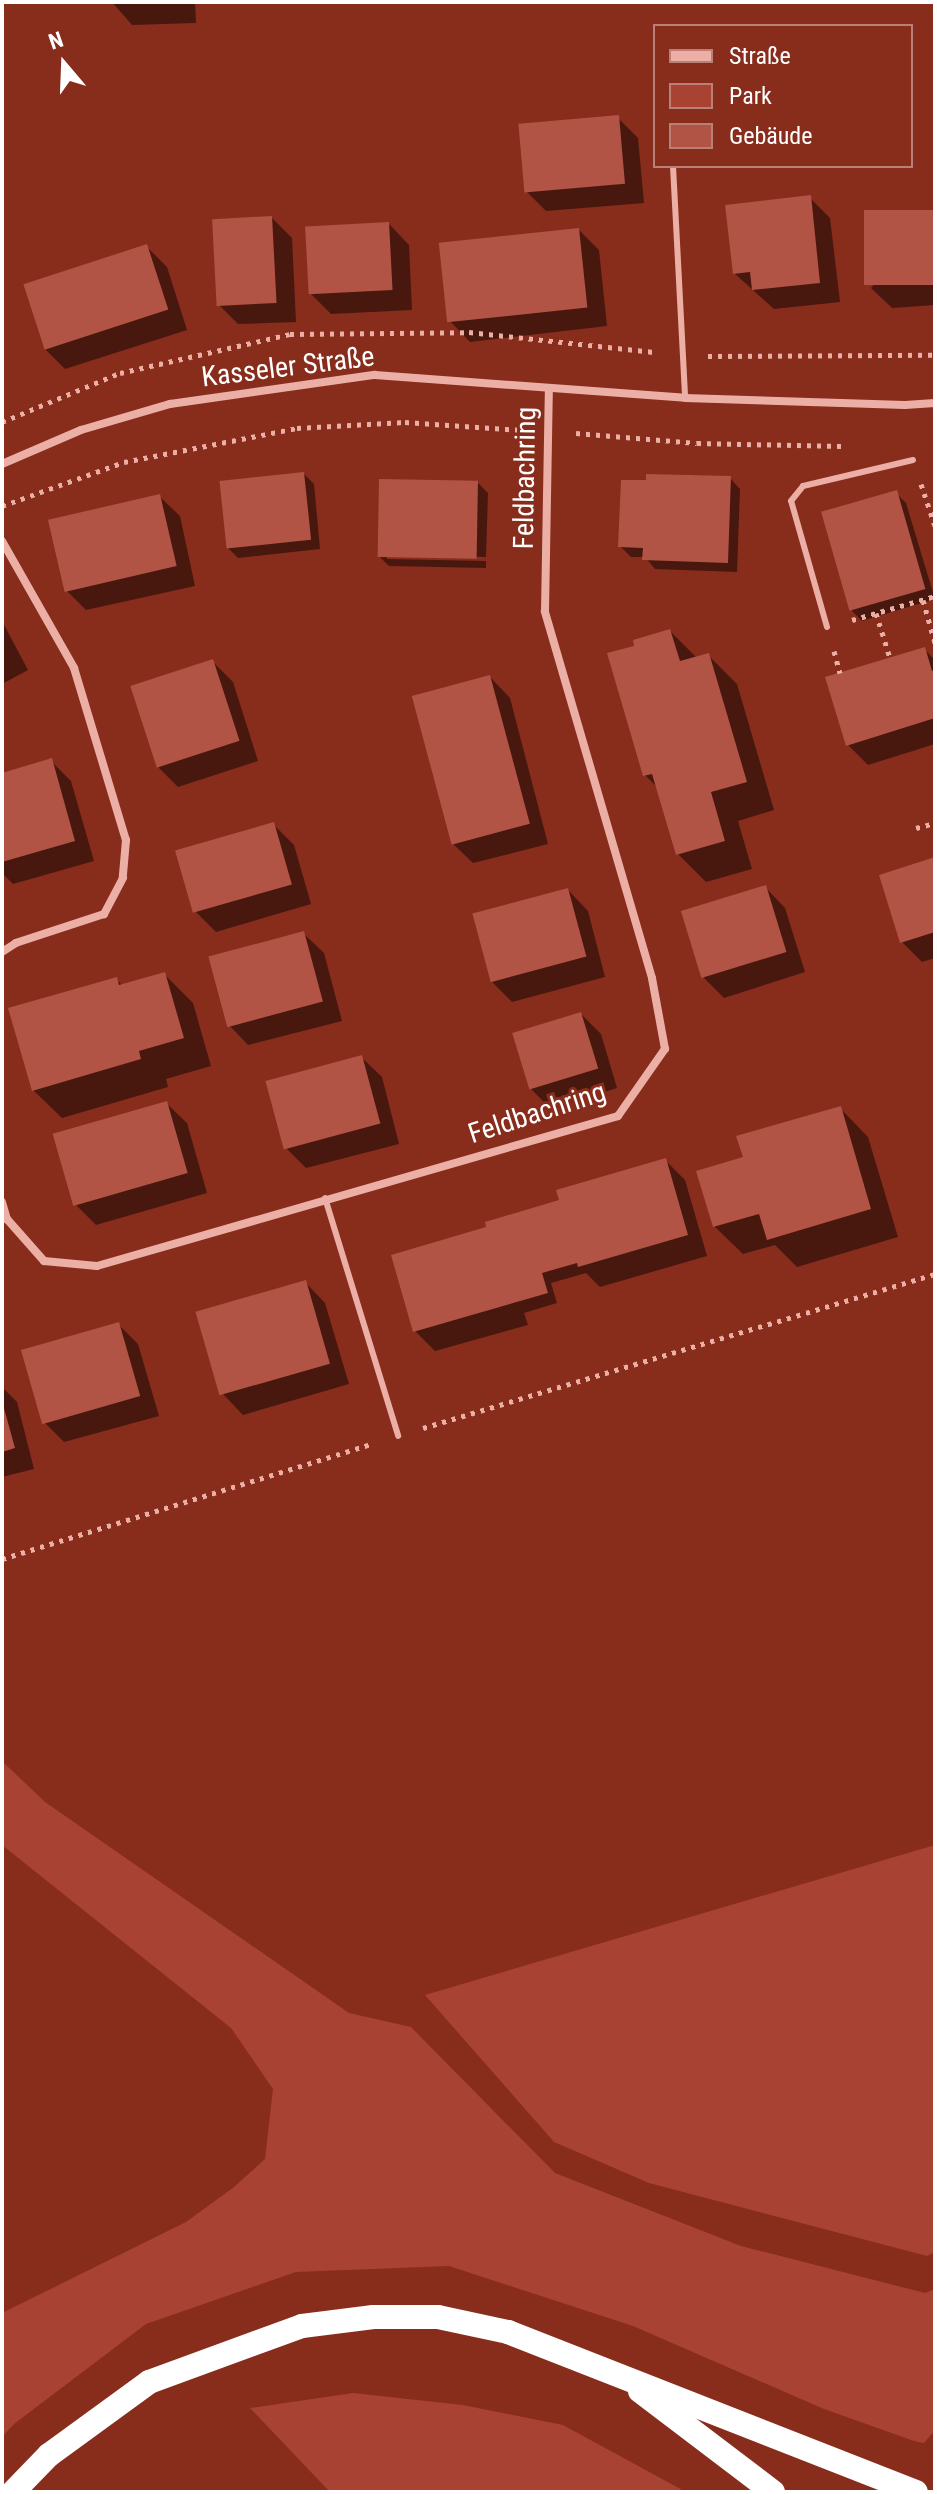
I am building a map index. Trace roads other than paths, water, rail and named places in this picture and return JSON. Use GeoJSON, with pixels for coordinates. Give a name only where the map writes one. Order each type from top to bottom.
{"type":"FeatureCollection","features":[{"type":"Feature","properties":{"kind":"highway"},"geometry":{"type":"LineString","coordinates":[[13,2492],[49,2455],[149,2382],[302,2326],[373,2317],[438,2317],[508,2332],[912,2489],[935,2482]]}},
{"type":"Feature","properties":{"kind":"highway"},"geometry":{"type":"LineString","coordinates":[[619,2375],[769,2490]]}},
{"type":"Feature","properties":{"kind":"street","name":"Kasseler Straße"},"geometry":{"type":"LineString","coordinates":[[2,464],[81,430],[170,404],[375,375],[685,398],[905,405],[935,403]]}},
{"type":"Feature","properties":{"kind":"street","name":"Feldbachring"},"geometry":{"type":"LineString","coordinates":[[2,1202],[7,1219],[44,1261],[97,1266],[618,1116],[665,1049],[652,978],[545,611],[549,389]]}},
{"type":"Feature","properties":{"kind":"street"},"geometry":{"type":"LineString","coordinates":[[2,541],[74,668],[126,840],[123,878],[104,914],[16,943],[2,952]]}},
{"type":"Feature","properties":{"kind":"lane"},"geometry":{"type":"LineString","coordinates":[[673,168],[685,398]]}},
{"type":"Feature","properties":{"kind":"lane"},"geometry":{"type":"LineString","coordinates":[[827,627],[791,501],[803,486],[913,460]]}},
{"type":"Feature","properties":{"kind":"lane"},"geometry":{"type":"LineString","coordinates":[[325,1198],[398,1436]]}}]}
